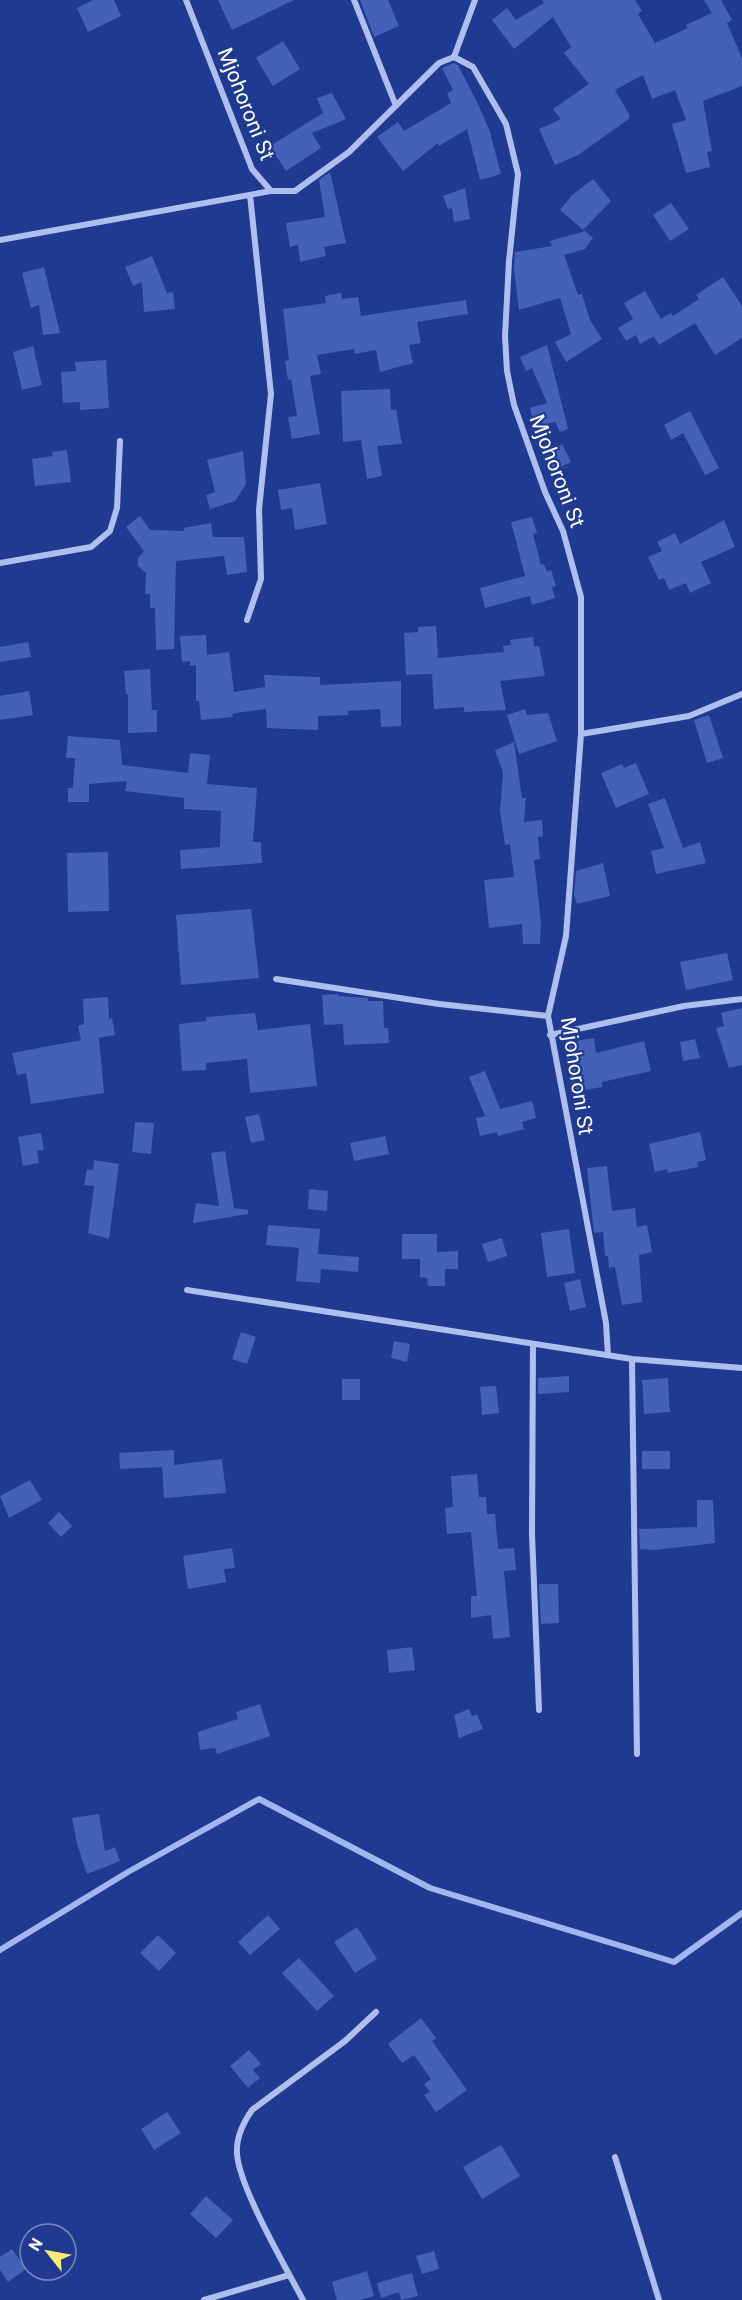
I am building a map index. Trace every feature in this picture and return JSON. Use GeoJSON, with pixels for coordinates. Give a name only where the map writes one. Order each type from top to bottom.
{"type":"FeatureCollection","features":[{"type":"Feature","properties":{"kind":"street","name":"Mjohoroni St"},"geometry":{"type":"LineString","coordinates":[[186,0],[252,169],[271,191],[295,191],[349,152],[439,63],[454,57],[473,67],[506,124],[518,174],[509,261],[505,336],[507,371],[514,405],[545,492],[563,531],[581,597],[581,734],[566,936],[548,1016],[606,1323],[608,1355]]}},
{"type":"Feature","properties":{"kind":"street"},"geometry":{"type":"LineString","coordinates":[[354,0],[396,106]]}},
{"type":"Feature","properties":{"kind":"street"},"geometry":{"type":"LineString","coordinates":[[454,57],[475,0]]}},
{"type":"Feature","properties":{"kind":"street"},"geometry":{"type":"LineString","coordinates":[[0,240],[271,191]]}},
{"type":"Feature","properties":{"kind":"street"},"geometry":{"type":"LineString","coordinates":[[247,620],[261,579],[259,509],[271,394],[250,195]]}},
{"type":"Feature","properties":{"kind":"street"},"geometry":{"type":"LineString","coordinates":[[0,563],[91,548],[110,531],[117,508],[120,441]]}},
{"type":"Feature","properties":{"kind":"street"},"geometry":{"type":"LineString","coordinates":[[581,734],[689,716],[742,694]]}},
{"type":"Feature","properties":{"kind":"street"},"geometry":{"type":"LineString","coordinates":[[276,978],[439,1004],[548,1016]]}},
{"type":"Feature","properties":{"kind":"street"},"geometry":{"type":"LineString","coordinates":[[550,1035],[684,1006],[742,999]]}},
{"type":"Feature","properties":{"kind":"street"},"geometry":{"type":"LineString","coordinates":[[187,1290],[632,1359],[742,1368]]}},
{"type":"Feature","properties":{"kind":"street"},"geometry":{"type":"LineString","coordinates":[[533,1344],[532,1534],[539,1710]]}},
{"type":"Feature","properties":{"kind":"street"},"geometry":{"type":"LineString","coordinates":[[632,1359],[637,1754]]}},
{"type":"Feature","properties":{"kind":"street"},"geometry":{"type":"LineString","coordinates":[[303,2300],[244,2181],[237,2153],[242,2125],[252,2110],[345,2041],[376,2012]]}},
{"type":"Feature","properties":{"kind":"street"},"geometry":{"type":"LineString","coordinates":[[615,2157],[659,2300]]}},
{"type":"Feature","properties":{"kind":"street"},"geometry":{"type":"LineString","coordinates":[[204,2300],[289,2275]]}},
{"type":"Feature","properties":{"kind":"building"},"geometry":{"type":"Polygon","coordinates":[[[93,0],[114,0],[121,16],[88,32],[77,8],[93,0]]]}},
{"type":"Feature","properties":{"kind":"building"},"geometry":{"type":"Polygon","coordinates":[[[218,0],[294,0],[232,30],[218,0]]]}},
{"type":"Feature","properties":{"kind":"building"},"geometry":{"type":"Polygon","coordinates":[[[360,0],[388,0],[399,26],[374,37],[360,0]]]}},
{"type":"Feature","properties":{"kind":"building"},"geometry":{"type":"Polygon","coordinates":[[[542,0],[635,0],[642,11],[638,14],[655,43],[688,28],[686,25],[712,13],[704,0],[721,0],[732,20],[727,23],[742,58],[742,86],[703,101],[712,151],[707,152],[710,167],[686,173],[672,124],[686,120],[675,90],[652,99],[643,75],[615,90],[629,114],[629,119],[578,155],[555,165],[539,129],[561,119],[553,109],[589,84],[564,53],[571,47],[553,17],[514,49],[492,20],[507,8],[516,20],[544,3],[542,0]]]}},
{"type":"Feature","properties":{"kind":"building"},"geometry":{"type":"Polygon","coordinates":[[[283,41],[300,69],[273,86],[256,58],[283,41]]]}},
{"type":"Feature","properties":{"kind":"building"},"geometry":{"type":"Polygon","coordinates":[[[454,63],[458,65],[479,106],[490,132],[501,174],[480,180],[467,129],[439,146],[438,143],[403,171],[377,137],[398,122],[404,131],[451,103],[447,93],[453,90],[442,68],[454,63]]]}},
{"type":"Feature","properties":{"kind":"building"},"geometry":{"type":"Polygon","coordinates":[[[332,93],[346,119],[312,133],[321,148],[286,171],[270,146],[323,113],[317,98],[332,93]]]}},
{"type":"Feature","properties":{"kind":"building"},"geometry":{"type":"Polygon","coordinates":[[[330,172],[346,243],[324,247],[326,256],[300,262],[298,245],[290,247],[286,223],[325,217],[319,180],[330,172]]]}},
{"type":"Feature","properties":{"kind":"building"},"geometry":{"type":"Polygon","coordinates":[[[593,179],[611,201],[583,230],[560,210],[572,195],[593,179]]]}},
{"type":"Feature","properties":{"kind":"building"},"geometry":{"type":"Polygon","coordinates":[[[465,188],[470,219],[454,222],[452,208],[448,209],[443,196],[465,188]]]}},
{"type":"Feature","properties":{"kind":"building"},"geometry":{"type":"Polygon","coordinates":[[[671,203],[689,229],[670,241],[653,215],[671,203]]]}},
{"type":"Feature","properties":{"kind":"building"},"geometry":{"type":"Polygon","coordinates":[[[585,231],[593,238],[585,249],[564,255],[578,295],[582,294],[590,320],[602,339],[566,362],[555,342],[571,334],[560,298],[519,310],[514,269],[515,252],[552,246],[550,241],[585,231]]]}},
{"type":"Feature","properties":{"kind":"building"},"geometry":{"type":"Polygon","coordinates":[[[152,256],[167,293],[173,292],[175,309],[144,312],[142,282],[133,286],[125,267],[152,256]]]}},
{"type":"Feature","properties":{"kind":"building"},"geometry":{"type":"Polygon","coordinates":[[[44,267],[60,333],[43,335],[39,305],[31,308],[22,273],[44,267]]]}},
{"type":"Feature","properties":{"kind":"building"},"geometry":{"type":"Polygon","coordinates":[[[723,277],[742,306],[742,338],[715,355],[695,323],[659,345],[654,336],[640,344],[636,335],[626,341],[618,328],[633,319],[624,303],[645,291],[661,319],[671,313],[673,316],[699,299],[696,295],[723,277]]]}},
{"type":"Feature","properties":{"kind":"building"},"geometry":{"type":"Polygon","coordinates":[[[341,293],[342,299],[358,297],[361,316],[466,300],[468,314],[417,322],[421,343],[409,345],[413,363],[380,372],[376,350],[355,354],[354,349],[317,355],[321,374],[310,376],[320,434],[292,439],[288,417],[297,416],[291,379],[288,380],[285,361],[289,360],[283,309],[326,303],[325,296],[341,293]]]}},
{"type":"Feature","properties":{"kind":"building"},"geometry":{"type":"Polygon","coordinates":[[[547,345],[568,429],[560,432],[555,422],[535,427],[530,408],[547,403],[532,368],[526,371],[520,357],[547,345]]]}},
{"type":"Feature","properties":{"kind":"building"},"geometry":{"type":"Polygon","coordinates":[[[33,346],[42,385],[22,390],[13,352],[33,346]]]}},
{"type":"Feature","properties":{"kind":"building"},"geometry":{"type":"Polygon","coordinates":[[[106,360],[109,408],[80,410],[80,402],[63,403],[61,372],[76,371],[75,362],[106,360]]]}},
{"type":"Feature","properties":{"kind":"building"},"geometry":{"type":"Polygon","coordinates":[[[390,389],[391,410],[396,409],[402,444],[377,446],[382,476],[367,479],[361,440],[343,442],[341,391],[390,389]]]}},
{"type":"Feature","properties":{"kind":"building"},"geometry":{"type":"Polygon","coordinates":[[[690,411],[719,468],[705,475],[683,433],[671,440],[664,425],[690,411]]]}},
{"type":"Feature","properties":{"kind":"building"},"geometry":{"type":"Polygon","coordinates":[[[562,444],[571,462],[553,471],[545,452],[562,444]]]}},
{"type":"Feature","properties":{"kind":"building"},"geometry":{"type":"Polygon","coordinates":[[[67,450],[71,482],[35,486],[32,459],[53,456],[52,452],[67,450]]]}},
{"type":"Feature","properties":{"kind":"building"},"geometry":{"type":"Polygon","coordinates":[[[243,451],[246,484],[235,501],[210,509],[206,495],[215,492],[207,460],[243,451]]]}},
{"type":"Feature","properties":{"kind":"building"},"geometry":{"type":"Polygon","coordinates":[[[320,483],[327,524],[295,530],[292,508],[281,510],[278,490],[320,483]]]}},
{"type":"Feature","properties":{"kind":"building"},"geometry":{"type":"Polygon","coordinates":[[[140,516],[150,530],[184,531],[184,528],[211,523],[213,537],[244,537],[247,572],[227,575],[224,556],[176,561],[174,649],[156,650],[155,608],[150,608],[150,594],[145,594],[146,573],[138,566],[138,558],[144,551],[126,527],[140,516]]]}},
{"type":"Feature","properties":{"kind":"building"},"geometry":{"type":"Polygon","coordinates":[[[532,517],[537,533],[533,534],[541,565],[544,564],[547,572],[551,570],[556,586],[552,587],[555,598],[532,605],[530,596],[485,608],[480,588],[525,576],[511,522],[532,517]]]}},
{"type":"Feature","properties":{"kind":"building"},"geometry":{"type":"Polygon","coordinates":[[[724,520],[735,547],[701,562],[711,583],[690,593],[686,583],[669,590],[664,578],[659,580],[648,557],[662,551],[657,542],[675,533],[680,544],[724,520]]]}},
{"type":"Feature","properties":{"kind":"building"},"geometry":{"type":"Polygon","coordinates":[[[436,626],[438,658],[504,652],[503,646],[511,645],[510,640],[533,637],[534,647],[539,646],[545,676],[500,681],[506,710],[464,712],[464,707],[434,709],[432,674],[406,675],[404,633],[418,632],[418,627],[436,626]]]}},
{"type":"Feature","properties":{"kind":"building"},"geometry":{"type":"Polygon","coordinates":[[[206,635],[207,655],[229,652],[234,692],[265,687],[264,675],[320,677],[320,685],[401,681],[401,726],[381,727],[380,709],[348,711],[348,715],[318,716],[318,730],[267,728],[266,709],[236,713],[232,714],[233,717],[201,720],[199,701],[196,701],[196,665],[190,666],[190,661],[182,662],[180,636],[206,635]]]}},
{"type":"Feature","properties":{"kind":"building"},"geometry":{"type":"Polygon","coordinates":[[[28,642],[31,657],[0,662],[0,647],[28,642]]]}},
{"type":"Feature","properties":{"kind":"building"},"geometry":{"type":"Polygon","coordinates":[[[150,669],[152,710],[157,710],[157,732],[128,733],[128,694],[126,694],[124,671],[150,669]]]}},
{"type":"Feature","properties":{"kind":"building"},"geometry":{"type":"Polygon","coordinates":[[[29,691],[33,715],[0,720],[0,696],[29,691]]]}},
{"type":"Feature","properties":{"kind":"building"},"geometry":{"type":"Polygon","coordinates":[[[525,709],[527,715],[548,713],[557,741],[519,754],[507,715],[525,709]]]}},
{"type":"Feature","properties":{"kind":"building"},"geometry":{"type":"Polygon","coordinates":[[[709,715],[723,758],[707,763],[694,720],[709,715]]]}},
{"type":"Feature","properties":{"kind":"building"},"geometry":{"type":"Polygon","coordinates":[[[68,736],[120,740],[122,765],[188,773],[190,753],[210,755],[207,784],[257,788],[253,842],[261,842],[262,863],[181,869],[180,850],[220,847],[221,811],[184,809],[184,798],[125,791],[127,781],[89,784],[89,802],[68,802],[68,788],[73,788],[75,758],[66,758],[68,736]]]}},
{"type":"Feature","properties":{"kind":"building"},"geometry":{"type":"Polygon","coordinates":[[[514,742],[522,798],[526,798],[524,822],[542,820],[543,836],[538,837],[540,859],[534,860],[541,922],[540,944],[523,944],[522,924],[489,928],[484,880],[514,877],[510,844],[505,845],[500,811],[503,773],[495,750],[514,742]]]}},
{"type":"Feature","properties":{"kind":"building"},"geometry":{"type":"Polygon","coordinates":[[[636,763],[649,794],[616,808],[601,773],[622,764],[624,768],[636,763]]]}},
{"type":"Feature","properties":{"kind":"building"},"geometry":{"type":"Polygon","coordinates":[[[665,798],[683,848],[700,842],[706,863],[656,874],[651,851],[664,848],[648,804],[665,798]]]}},
{"type":"Feature","properties":{"kind":"building"},"geometry":{"type":"Polygon","coordinates":[[[108,852],[109,911],[68,912],[67,853],[108,852]]]}},
{"type":"Feature","properties":{"kind":"building"},"geometry":{"type":"Polygon","coordinates":[[[603,863],[610,896],[577,904],[574,895],[576,871],[603,863]]]}},
{"type":"Feature","properties":{"kind":"building"},"geometry":{"type":"Polygon","coordinates":[[[251,909],[259,978],[181,985],[176,915],[251,909]]]}},
{"type":"Feature","properties":{"kind":"building"},"geometry":{"type":"Polygon","coordinates":[[[727,953],[733,980],[686,990],[680,962],[727,953]]]}},
{"type":"Feature","properties":{"kind":"building"},"geometry":{"type":"Polygon","coordinates":[[[338,994],[338,996],[368,998],[368,1001],[383,1001],[384,1028],[388,1028],[389,1043],[344,1045],[343,1024],[324,1025],[322,995],[338,994]]]}},
{"type":"Feature","properties":{"kind":"building"},"geometry":{"type":"Polygon","coordinates":[[[108,997],[109,1019],[112,1018],[115,1035],[99,1038],[104,1093],[31,1104],[26,1073],[17,1075],[12,1053],[81,1040],[78,1026],[84,1024],[83,999],[108,997]]]}},
{"type":"Feature","properties":{"kind":"building"},"geometry":{"type":"Polygon","coordinates":[[[742,1008],[742,1065],[729,1068],[716,1028],[724,1026],[721,1013],[742,1008]]]}},
{"type":"Feature","properties":{"kind":"building"},"geometry":{"type":"Polygon","coordinates":[[[255,1013],[258,1030],[310,1024],[317,1086],[250,1093],[247,1059],[206,1063],[206,1070],[182,1071],[179,1024],[206,1021],[206,1017],[255,1013]]]}},
{"type":"Feature","properties":{"kind":"building"},"geometry":{"type":"Polygon","coordinates":[[[594,1038],[596,1053],[644,1041],[651,1071],[602,1082],[602,1087],[573,1092],[564,1043],[594,1038]]]}},
{"type":"Feature","properties":{"kind":"building"},"geometry":{"type":"Polygon","coordinates":[[[695,1039],[700,1058],[683,1061],[680,1042],[695,1039]]]}},
{"type":"Feature","properties":{"kind":"building"},"geometry":{"type":"Polygon","coordinates":[[[485,1071],[500,1109],[532,1101],[536,1118],[522,1122],[524,1129],[498,1136],[497,1132],[480,1136],[476,1118],[485,1116],[469,1077],[485,1071]]]}},
{"type":"Feature","properties":{"kind":"building"},"geometry":{"type":"Polygon","coordinates":[[[259,1114],[265,1140],[251,1143],[245,1117],[259,1114]]]}},
{"type":"Feature","properties":{"kind":"building"},"geometry":{"type":"Polygon","coordinates":[[[135,1122],[154,1123],[151,1154],[132,1152],[135,1122]]]}},
{"type":"Feature","properties":{"kind":"building"},"geometry":{"type":"Polygon","coordinates":[[[700,1132],[706,1160],[697,1162],[698,1167],[668,1173],[667,1169],[655,1172],[649,1144],[700,1132]]]}},
{"type":"Feature","properties":{"kind":"building"},"geometry":{"type":"Polygon","coordinates":[[[41,1133],[44,1150],[37,1151],[39,1163],[23,1166],[18,1137],[41,1133]]]}},
{"type":"Feature","properties":{"kind":"building"},"geometry":{"type":"Polygon","coordinates":[[[385,1136],[389,1154],[354,1161],[350,1143],[385,1136]]]}},
{"type":"Feature","properties":{"kind":"building"},"geometry":{"type":"Polygon","coordinates":[[[225,1151],[234,1208],[248,1210],[248,1214],[193,1223],[196,1203],[219,1206],[211,1153],[225,1151]]]}},
{"type":"Feature","properties":{"kind":"building"},"geometry":{"type":"Polygon","coordinates":[[[94,1160],[119,1164],[109,1239],[88,1233],[94,1186],[84,1185],[87,1169],[93,1170],[94,1160]]]}},
{"type":"Feature","properties":{"kind":"building"},"geometry":{"type":"Polygon","coordinates":[[[607,1166],[612,1211],[635,1208],[637,1227],[647,1225],[652,1252],[639,1255],[642,1302],[622,1305],[615,1267],[609,1268],[608,1256],[605,1256],[603,1232],[594,1233],[587,1168],[607,1166]]]}},
{"type":"Feature","properties":{"kind":"building"},"geometry":{"type":"Polygon","coordinates":[[[309,1189],[328,1191],[327,1211],[308,1209],[309,1189]]]}},
{"type":"Feature","properties":{"kind":"building"},"geometry":{"type":"Polygon","coordinates":[[[268,1225],[320,1229],[318,1254],[359,1257],[358,1272],[321,1269],[320,1283],[296,1281],[299,1248],[266,1245],[268,1225]]]}},
{"type":"Feature","properties":{"kind":"building"},"geometry":{"type":"Polygon","coordinates":[[[569,1229],[575,1273],[547,1277],[541,1233],[569,1229]]]}},
{"type":"Feature","properties":{"kind":"building"},"geometry":{"type":"Polygon","coordinates":[[[402,1234],[437,1234],[437,1252],[458,1251],[458,1269],[445,1269],[445,1286],[428,1286],[427,1278],[420,1277],[420,1259],[402,1259],[402,1234]]]}},
{"type":"Feature","properties":{"kind":"building"},"geometry":{"type":"Polygon","coordinates":[[[502,1238],[507,1256],[488,1262],[482,1244],[502,1238]]]}},
{"type":"Feature","properties":{"kind":"building"},"geometry":{"type":"Polygon","coordinates":[[[580,1279],[586,1307],[570,1311],[564,1283],[580,1279]]]}},
{"type":"Feature","properties":{"kind":"building"},"geometry":{"type":"Polygon","coordinates":[[[241,1332],[256,1337],[247,1364],[232,1359],[241,1332]]]}},
{"type":"Feature","properties":{"kind":"building"},"geometry":{"type":"Polygon","coordinates":[[[394,1341],[410,1344],[407,1362],[391,1358],[394,1341]]]}},
{"type":"Feature","properties":{"kind":"building"},"geometry":{"type":"Polygon","coordinates":[[[569,1376],[569,1392],[538,1394],[538,1378],[569,1376]]]}},
{"type":"Feature","properties":{"kind":"building"},"geometry":{"type":"Polygon","coordinates":[[[668,1378],[670,1412],[644,1414],[642,1380],[668,1378]]]}},
{"type":"Feature","properties":{"kind":"building"},"geometry":{"type":"Polygon","coordinates":[[[342,1379],[360,1379],[360,1400],[342,1400],[342,1379]]]}},
{"type":"Feature","properties":{"kind":"building"},"geometry":{"type":"Polygon","coordinates":[[[496,1386],[499,1413],[482,1415],[480,1387],[496,1386]]]}},
{"type":"Feature","properties":{"kind":"building"},"geometry":{"type":"Polygon","coordinates":[[[174,1450],[174,1465],[222,1459],[226,1493],[164,1498],[162,1467],[120,1469],[119,1453],[174,1450]]]}},
{"type":"Feature","properties":{"kind":"building"},"geometry":{"type":"Polygon","coordinates":[[[642,1451],[670,1451],[670,1469],[642,1469],[642,1451]]]}},
{"type":"Feature","properties":{"kind":"building"},"geometry":{"type":"Polygon","coordinates":[[[477,1474],[479,1497],[486,1497],[487,1514],[495,1514],[498,1549],[514,1548],[516,1570],[504,1571],[510,1637],[493,1639],[491,1615],[471,1618],[471,1596],[477,1596],[471,1532],[447,1534],[445,1508],[453,1507],[451,1476],[477,1474]]]}},
{"type":"Feature","properties":{"kind":"building"},"geometry":{"type":"Polygon","coordinates":[[[30,1480],[42,1500],[9,1518],[0,1496],[30,1480]]]}},
{"type":"Feature","properties":{"kind":"building"},"geometry":{"type":"Polygon","coordinates":[[[697,1500],[713,1500],[715,1543],[655,1550],[640,1549],[639,1529],[697,1527],[697,1500]]]}},
{"type":"Feature","properties":{"kind":"building"},"geometry":{"type":"Polygon","coordinates":[[[59,1512],[72,1526],[61,1537],[48,1523],[59,1512]]]}},
{"type":"Feature","properties":{"kind":"building"},"geometry":{"type":"Polygon","coordinates":[[[232,1548],[235,1568],[224,1569],[226,1582],[188,1589],[183,1556],[232,1548]]]}},
{"type":"Feature","properties":{"kind":"building"},"geometry":{"type":"Polygon","coordinates":[[[539,1584],[558,1584],[559,1623],[541,1624],[539,1584]]]}},
{"type":"Feature","properties":{"kind":"building"},"geometry":{"type":"Polygon","coordinates":[[[412,1647],[415,1670],[389,1673],[387,1650],[412,1647]]]}},
{"type":"Feature","properties":{"kind":"building"},"geometry":{"type":"Polygon","coordinates":[[[260,1704],[270,1736],[217,1754],[215,1748],[200,1750],[198,1732],[238,1719],[236,1712],[260,1704]]]}},
{"type":"Feature","properties":{"kind":"building"},"geometry":{"type":"Polygon","coordinates":[[[469,1709],[472,1716],[477,1714],[483,1729],[459,1738],[454,1715],[469,1709]]]}},
{"type":"Feature","properties":{"kind":"building"},"geometry":{"type":"Polygon","coordinates":[[[99,1814],[105,1851],[115,1847],[120,1861],[87,1874],[77,1844],[72,1818],[99,1814]]]}},
{"type":"Feature","properties":{"kind":"building"},"geometry":{"type":"Polygon","coordinates":[[[268,1915],[280,1929],[250,1955],[238,1942],[268,1915]]]}},
{"type":"Feature","properties":{"kind":"building"},"geometry":{"type":"Polygon","coordinates":[[[357,1927],[377,1959],[355,1973],[334,1942],[357,1927]]]}},
{"type":"Feature","properties":{"kind":"building"},"geometry":{"type":"Polygon","coordinates":[[[158,1935],[176,1953],[159,1971],[140,1953],[158,1935]]]}},
{"type":"Feature","properties":{"kind":"building"},"geometry":{"type":"Polygon","coordinates":[[[299,1958],[334,1996],[317,2011],[282,1973],[299,1958]]]}},
{"type":"Feature","properties":{"kind":"building"},"geometry":{"type":"Polygon","coordinates":[[[421,2018],[436,2038],[432,2041],[467,2090],[436,2112],[424,2095],[430,2092],[424,2084],[431,2079],[414,2055],[402,2063],[388,2044],[421,2018]]]}},
{"type":"Feature","properties":{"kind":"building"},"geometry":{"type":"Polygon","coordinates":[[[249,2050],[261,2064],[253,2070],[260,2078],[248,2088],[230,2066],[249,2050]]]}},
{"type":"Feature","properties":{"kind":"building"},"geometry":{"type":"Polygon","coordinates":[[[167,2112],[181,2133],[154,2150],[141,2129],[167,2112]]]}},
{"type":"Feature","properties":{"kind":"building"},"geometry":{"type":"Polygon","coordinates":[[[501,2145],[520,2176],[482,2199],[463,2167],[501,2145]]]}},
{"type":"Feature","properties":{"kind":"building"},"geometry":{"type":"Polygon","coordinates":[[[206,2196],[233,2220],[216,2238],[190,2214],[206,2196]]]}},
{"type":"Feature","properties":{"kind":"building"},"geometry":{"type":"Polygon","coordinates":[[[12,2249],[18,2258],[18,2275],[8,2282],[0,2270],[0,2257],[12,2249]]]}},
{"type":"Feature","properties":{"kind":"building"},"geometry":{"type":"Polygon","coordinates":[[[434,2251],[439,2269],[422,2274],[416,2256],[434,2251]]]}},
{"type":"Feature","properties":{"kind":"building"},"geometry":{"type":"Polygon","coordinates":[[[367,2271],[374,2296],[360,2300],[337,2300],[332,2282],[367,2271]]]}},
{"type":"Feature","properties":{"kind":"building"},"geometry":{"type":"Polygon","coordinates":[[[412,2273],[418,2296],[401,2300],[399,2292],[381,2298],[377,2283],[412,2273]]]}},
{"type":"Feature","properties":{"kind":"waterway"},"geometry":{"type":"LineString","coordinates":[[0,1950],[128,1872],[259,1799],[430,1888],[674,1962],[742,1913]]}}]}
